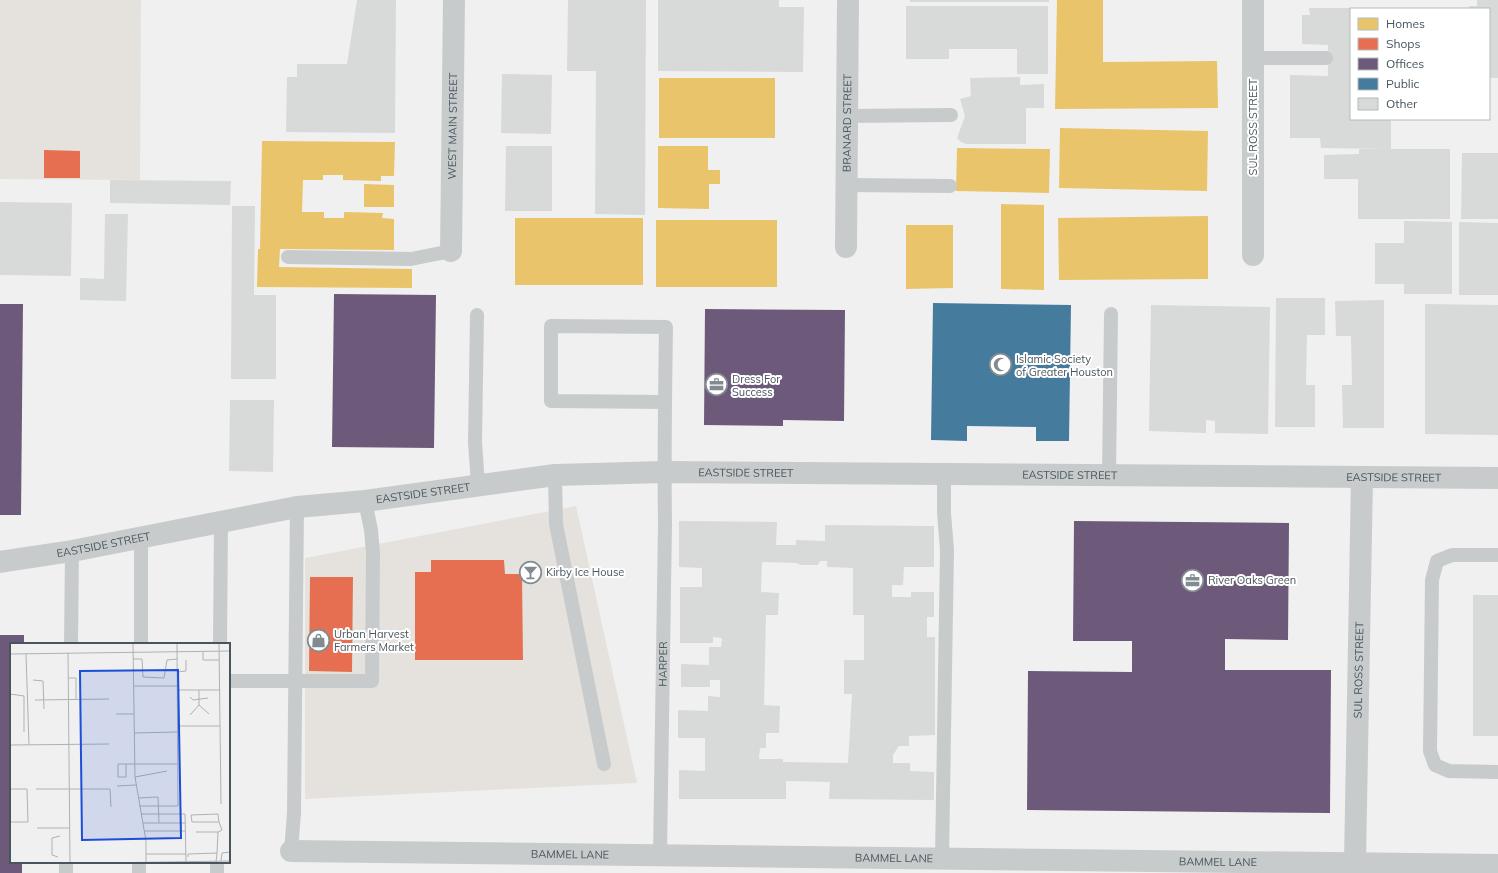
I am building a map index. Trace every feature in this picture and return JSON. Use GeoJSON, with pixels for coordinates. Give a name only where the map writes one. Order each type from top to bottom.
{"type":"FeatureCollection","features":[{"type":"Feature","properties":{"kind":"street","name":"WEST MAIN STREET"},"geometry":{"type":"LineString","coordinates":[[451,251],[454,0]]}},
{"type":"Feature","properties":{"kind":"street","name":"BRANARD STREET"},"geometry":{"type":"LineString","coordinates":[[846,247],[848,0]]}},
{"type":"Feature","properties":{"kind":"street","name":"SUL ROSS STREET"},"geometry":{"type":"LineString","coordinates":[[1253,0],[1253,255]]}},
{"type":"Feature","properties":{"kind":"street","name":"EASTSIDE STREET"},"geometry":{"type":"LineString","coordinates":[[0,562],[72,551],[297,507],[364,502],[555,474],[664,472],[1498,478]]}},
{"type":"Feature","properties":{"kind":"street","name":"SUL ROSS STREET"},"geometry":{"type":"LineString","coordinates":[[1355,862],[1362,478]]}},
{"type":"Feature","properties":{"kind":"street","name":"BAMMEL LANE"},"geometry":{"type":"LineString","coordinates":[[291,851],[942,858],[1000,866],[1315,868],[1355,862],[1487,868]]}},
{"type":"Feature","properties":{"kind":"lane"},"geometry":{"type":"LineString","coordinates":[[1253,58],[1326,58]]}},
{"type":"Feature","properties":{"kind":"lane"},"geometry":{"type":"LineString","coordinates":[[847,116],[951,115]]}},
{"type":"Feature","properties":{"kind":"lane"},"geometry":{"type":"LineString","coordinates":[[847,185],[950,186]]}},
{"type":"Feature","properties":{"kind":"lane"},"geometry":{"type":"LineString","coordinates":[[288,257],[411,259],[451,251]]}},
{"type":"Feature","properties":{"kind":"lane"},"geometry":{"type":"LineString","coordinates":[[1110,475],[1111,314]]}},
{"type":"Feature","properties":{"kind":"lane"},"geometry":{"type":"LineString","coordinates":[[478,315],[475,442],[478,485]]}},
{"type":"Feature","properties":{"kind":"lane","name":"HARPER"},"geometry":{"type":"LineString","coordinates":[[660,855],[666,327],[551,326],[551,401],[665,402]]}},
{"type":"Feature","properties":{"kind":"lane"},"geometry":{"type":"LineString","coordinates":[[555,474],[556,524],[604,764]]}},
{"type":"Feature","properties":{"kind":"lane"},"geometry":{"type":"LineString","coordinates":[[942,858],[947,550],[944,513],[944,474]]}},
{"type":"Feature","properties":{"kind":"lane"},"geometry":{"type":"LineString","coordinates":[[230,681],[372,681],[373,553],[372,535],[364,502]]}},
{"type":"Feature","properties":{"kind":"lane"},"geometry":{"type":"LineString","coordinates":[[291,851],[294,813],[297,507]]}},
{"type":"Feature","properties":{"kind":"lane"},"geometry":{"type":"LineString","coordinates":[[220,643],[221,522]]}},
{"type":"Feature","properties":{"kind":"lane"},"geometry":{"type":"LineString","coordinates":[[141,537],[141,643]]}},
{"type":"Feature","properties":{"kind":"lane"},"geometry":{"type":"LineString","coordinates":[[70,643],[72,551]]}},
{"type":"Feature","properties":{"kind":"lane"},"geometry":{"type":"LineString","coordinates":[[1498,555],[1452,555],[1437,561],[1432,580],[1430,744],[1430,751],[1435,765],[1449,771],[1498,772]]}},
{"type":"Feature","properties":{"kind":"shaded area"},"geometry":{"type":"Polygon","coordinates":[[[0,0],[141,0],[140,180],[0,179],[0,0]]]}},
{"type":"Feature","properties":{"kind":"shaded area"},"geometry":{"type":"Polygon","coordinates":[[[576,506],[637,783],[305,799],[305,558],[576,506]]]}},
{"type":"Feature","properties":{"kind":"building: Homes"},"geometry":{"type":"Polygon","coordinates":[[[1057,0],[1103,0],[1103,62],[1217,61],[1218,108],[1055,109],[1057,0]]]}},
{"type":"Feature","properties":{"kind":"building: Homes"},"geometry":{"type":"Polygon","coordinates":[[[659,78],[775,78],[775,138],[659,138],[659,78]]]}},
{"type":"Feature","properties":{"kind":"building: Homes"},"geometry":{"type":"Polygon","coordinates":[[[1060,128],[1208,131],[1207,191],[1059,188],[1060,128]]]}},
{"type":"Feature","properties":{"kind":"building: Homes"},"geometry":{"type":"Polygon","coordinates":[[[262,141],[395,142],[394,176],[381,176],[381,181],[343,180],[343,175],[323,175],[323,180],[303,180],[302,212],[324,212],[324,218],[344,218],[344,212],[383,213],[382,218],[394,219],[394,250],[280,249],[279,267],[412,269],[412,288],[257,287],[258,249],[260,249],[262,141]]]}},
{"type":"Feature","properties":{"kind":"building: Homes"},"geometry":{"type":"Polygon","coordinates":[[[658,146],[708,146],[708,170],[720,170],[720,184],[709,184],[709,209],[658,208],[658,146]]]}},
{"type":"Feature","properties":{"kind":"building: Homes"},"geometry":{"type":"Polygon","coordinates":[[[957,148],[1050,149],[1049,193],[956,191],[957,148]]]}},
{"type":"Feature","properties":{"kind":"building: Homes"},"geometry":{"type":"Polygon","coordinates":[[[364,184],[394,185],[394,207],[364,207],[364,184]]]}},
{"type":"Feature","properties":{"kind":"building: Homes"},"geometry":{"type":"Polygon","coordinates":[[[1001,204],[1044,205],[1044,290],[1001,289],[1001,204]]]}},
{"type":"Feature","properties":{"kind":"building: Homes"},"geometry":{"type":"Polygon","coordinates":[[[1208,216],[1208,279],[1059,280],[1058,218],[1208,216]]]}},
{"type":"Feature","properties":{"kind":"building: Homes"},"geometry":{"type":"Polygon","coordinates":[[[515,218],[643,218],[643,285],[515,285],[515,218]]]}},
{"type":"Feature","properties":{"kind":"building: Homes"},"geometry":{"type":"Polygon","coordinates":[[[656,220],[777,220],[777,287],[656,287],[656,220]]]}},
{"type":"Feature","properties":{"kind":"building: Homes"},"geometry":{"type":"Polygon","coordinates":[[[906,225],[953,225],[953,288],[906,289],[906,225]]]}},
{"type":"Feature","properties":{"kind":"building: Shops"},"geometry":{"type":"Polygon","coordinates":[[[44,150],[80,151],[80,178],[44,178],[44,150]]]}},
{"type":"Feature","properties":{"kind":"building: Shops"},"geometry":{"type":"Polygon","coordinates":[[[431,560],[504,560],[505,574],[522,574],[523,660],[415,660],[415,572],[431,572],[431,560]]]}},
{"type":"Feature","properties":{"kind":"building: Shops"},"geometry":{"type":"Polygon","coordinates":[[[310,577],[353,577],[352,672],[309,671],[310,577]]]}},
{"type":"Feature","properties":{"kind":"building: Offices"},"geometry":{"type":"Polygon","coordinates":[[[334,294],[436,295],[434,448],[332,447],[334,294]]]}},
{"type":"Feature","properties":{"kind":"building: Offices"},"geometry":{"type":"Polygon","coordinates":[[[0,304],[23,304],[21,515],[0,515],[0,304]]]}},
{"type":"Feature","properties":{"kind":"building: Offices"},"geometry":{"type":"Polygon","coordinates":[[[705,309],[845,310],[844,421],[783,420],[783,426],[704,425],[705,309]]]}},
{"type":"Feature","properties":{"kind":"building: Offices"},"geometry":{"type":"Polygon","coordinates":[[[1074,521],[1289,523],[1288,640],[1225,639],[1225,670],[1331,670],[1330,813],[1027,810],[1028,671],[1132,672],[1132,641],[1073,641],[1074,521]]]}},
{"type":"Feature","properties":{"kind":"building: Offices"},"geometry":{"type":"Polygon","coordinates":[[[0,635],[24,635],[24,643],[10,643],[10,863],[22,863],[22,873],[0,873],[0,635]]]}},
{"type":"Feature","properties":{"kind":"building: Public","name":"Islamic Society of Greater Houston"},"geometry":{"type":"Polygon","coordinates":[[[933,303],[1071,305],[1069,441],[1036,441],[1036,427],[967,426],[967,441],[931,440],[933,303]]]}},
{"type":"Feature","properties":{"kind":"building: Other"},"geometry":{"type":"Polygon","coordinates":[[[357,0],[396,0],[395,133],[286,132],[287,77],[297,77],[297,64],[347,64],[357,0]]]}},
{"type":"Feature","properties":{"kind":"building: Other"},"geometry":{"type":"Polygon","coordinates":[[[568,0],[646,0],[645,215],[595,214],[596,71],[567,71],[568,0]]]}},
{"type":"Feature","properties":{"kind":"building: Other"},"geometry":{"type":"Polygon","coordinates":[[[658,0],[779,0],[779,7],[804,7],[803,72],[658,71],[658,0]]]}},
{"type":"Feature","properties":{"kind":"building: Other"},"geometry":{"type":"Polygon","coordinates":[[[910,0],[1049,0],[1049,2],[910,2],[910,0]]]}},
{"type":"Feature","properties":{"kind":"building: Other"},"geometry":{"type":"Polygon","coordinates":[[[1477,0],[1498,0],[1498,78],[1490,78],[1490,8],[1469,8],[1469,6],[1477,6],[1477,0]]]}},
{"type":"Feature","properties":{"kind":"building: Other"},"geometry":{"type":"Polygon","coordinates":[[[906,6],[1048,6],[1048,74],[1017,74],[1017,49],[949,49],[949,59],[906,59],[906,6]]]}},
{"type":"Feature","properties":{"kind":"building: Other"},"geometry":{"type":"Polygon","coordinates":[[[1309,8],[1350,8],[1350,120],[1391,120],[1391,149],[1321,148],[1320,138],[1290,138],[1290,75],[1328,76],[1328,45],[1302,44],[1302,15],[1310,15],[1309,8]]]}},
{"type":"Feature","properties":{"kind":"building: Other"},"geometry":{"type":"Polygon","coordinates":[[[502,74],[552,75],[551,134],[501,133],[502,74]]]}},
{"type":"Feature","properties":{"kind":"building: Other"},"geometry":{"type":"Polygon","coordinates":[[[1020,77],[1020,85],[1044,84],[1044,108],[1026,108],[1026,144],[966,144],[961,142],[957,138],[965,116],[960,99],[971,96],[970,78],[1020,77]]]}},
{"type":"Feature","properties":{"kind":"building: Other"},"geometry":{"type":"Polygon","coordinates":[[[506,146],[552,146],[552,211],[505,211],[506,146]]]}},
{"type":"Feature","properties":{"kind":"building: Other"},"geometry":{"type":"Polygon","coordinates":[[[1359,149],[1450,149],[1450,219],[1358,219],[1358,179],[1324,179],[1324,155],[1359,154],[1359,149]]]}},
{"type":"Feature","properties":{"kind":"building: Other"},"geometry":{"type":"Polygon","coordinates":[[[1462,153],[1498,153],[1498,219],[1461,219],[1462,153]]]}},
{"type":"Feature","properties":{"kind":"building: Other"},"geometry":{"type":"Polygon","coordinates":[[[110,180],[231,181],[230,205],[110,203],[110,180]]]}},
{"type":"Feature","properties":{"kind":"building: Other"},"geometry":{"type":"Polygon","coordinates":[[[0,202],[72,203],[71,276],[0,275],[0,202]]]}},
{"type":"Feature","properties":{"kind":"building: Other"},"geometry":{"type":"Polygon","coordinates":[[[232,206],[255,206],[254,295],[276,295],[276,379],[231,379],[232,206]]]}},
{"type":"Feature","properties":{"kind":"building: Other"},"geometry":{"type":"Polygon","coordinates":[[[105,214],[128,214],[126,301],[80,300],[80,278],[104,279],[105,214]]]}},
{"type":"Feature","properties":{"kind":"building: Other"},"geometry":{"type":"Polygon","coordinates":[[[1404,221],[1452,222],[1452,294],[1404,294],[1404,284],[1375,284],[1375,243],[1404,243],[1404,221]]]}},
{"type":"Feature","properties":{"kind":"building: Other"},"geometry":{"type":"Polygon","coordinates":[[[1459,222],[1498,223],[1498,295],[1459,295],[1459,222]]]}},
{"type":"Feature","properties":{"kind":"building: Other"},"geometry":{"type":"Polygon","coordinates":[[[1276,298],[1325,298],[1325,335],[1307,335],[1306,385],[1315,385],[1315,427],[1275,427],[1276,298]]]}},
{"type":"Feature","properties":{"kind":"building: Other"},"geometry":{"type":"Polygon","coordinates":[[[1384,300],[1384,428],[1343,428],[1342,385],[1352,385],[1351,336],[1336,336],[1335,301],[1384,300]]]}},
{"type":"Feature","properties":{"kind":"building: Other"},"geometry":{"type":"Polygon","coordinates":[[[1425,304],[1498,305],[1498,435],[1425,434],[1425,304]]]}},
{"type":"Feature","properties":{"kind":"building: Other"},"geometry":{"type":"Polygon","coordinates":[[[1151,305],[1270,307],[1268,434],[1215,433],[1215,421],[1206,420],[1206,433],[1149,431],[1151,305]]]}},
{"type":"Feature","properties":{"kind":"building: Other"},"geometry":{"type":"Polygon","coordinates":[[[230,400],[274,400],[273,472],[229,471],[230,400]]]}},
{"type":"Feature","properties":{"kind":"building: Other"},"geometry":{"type":"Polygon","coordinates":[[[679,521],[777,522],[776,545],[796,545],[796,540],[825,541],[825,525],[934,526],[934,567],[904,567],[903,585],[892,585],[892,597],[911,597],[911,592],[934,592],[934,617],[927,617],[927,637],[935,637],[935,735],[909,736],[909,746],[899,746],[893,755],[893,763],[910,763],[910,771],[934,772],[934,800],[829,799],[830,782],[786,781],[786,799],[679,799],[679,770],[705,771],[705,738],[678,738],[678,710],[708,711],[708,696],[720,697],[720,680],[710,680],[710,687],[681,687],[681,664],[709,665],[709,647],[721,647],[722,638],[713,637],[713,643],[680,643],[680,587],[702,587],[702,568],[679,567],[679,521]],[[820,561],[818,565],[762,562],[761,592],[779,593],[778,615],[766,615],[764,705],[780,706],[779,733],[766,733],[766,748],[760,748],[759,759],[783,759],[783,762],[848,763],[852,694],[844,694],[844,660],[864,660],[864,615],[853,615],[853,568],[827,567],[827,561],[820,561]]]}},
{"type":"Feature","properties":{"kind":"building: Other"},"geometry":{"type":"Polygon","coordinates":[[[1473,595],[1498,595],[1498,736],[1473,736],[1473,595]]]}},
{"type":"Feature","properties":{"kind":"place","name":"Islamic Society of Greater Houston"},"geometry":{"type":"Point","coordinates":[1001,365]}},
{"type":"Feature","properties":{"kind":"place","name":"Dress For Success"},"geometry":{"type":"Point","coordinates":[716,385]}},
{"type":"Feature","properties":{"kind":"place","name":"Kirby Ice House"},"geometry":{"type":"Point","coordinates":[530,572]}},
{"type":"Feature","properties":{"kind":"place","name":"River Oaks Green"},"geometry":{"type":"Point","coordinates":[1192,580]}},
{"type":"Feature","properties":{"kind":"place","name":"Urban Harvest Farmers Market"},"geometry":{"type":"Point","coordinates":[319,640]}}]}
